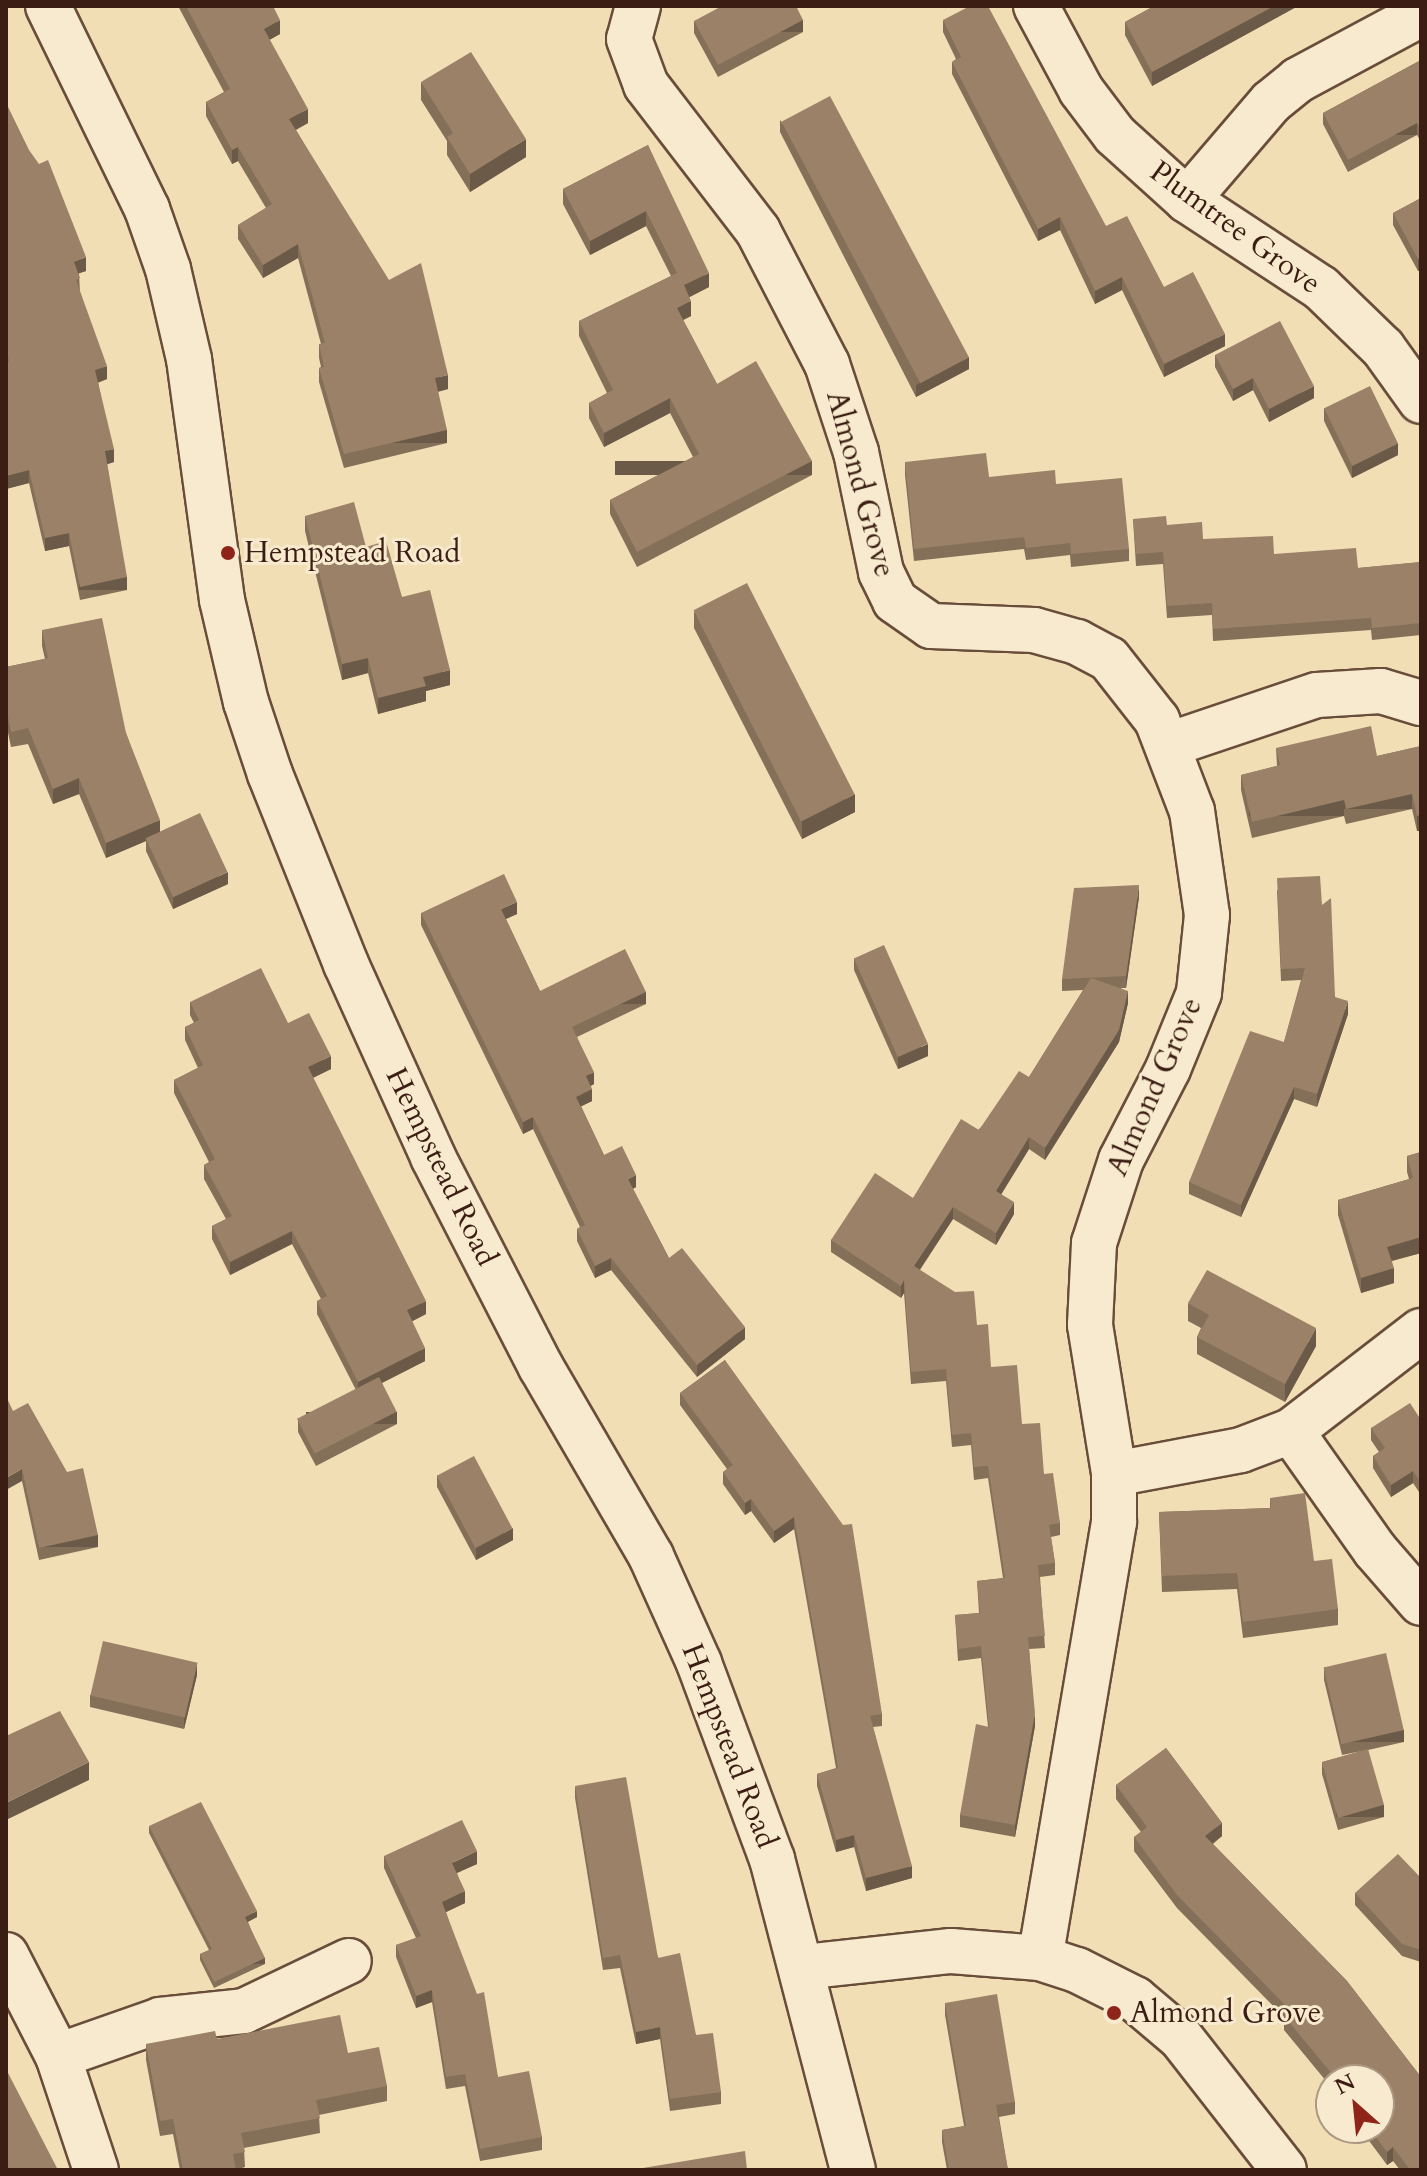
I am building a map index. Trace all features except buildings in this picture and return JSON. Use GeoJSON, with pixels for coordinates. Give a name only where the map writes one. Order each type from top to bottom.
{"type":"FeatureCollection","features":[{"type":"Feature","properties":{"kind":"street","name":"Hempstead Road"},"geometry":{"type":"LineString","coordinates":[[48,6],[141,196],[168,269],[189,359],[225,615],[246,702],[298,850],[433,1157],[541,1367],[669,1593],[772,1859],[803,1967],[853,2170]]}},
{"type":"Feature","properties":{"kind":"street","name":"Plumtree Grove"},"geometry":{"type":"LineString","coordinates":[[1036,6],[1096,113],[1187,200],[1321,288],[1383,348],[1421,401]]}},
{"type":"Feature","properties":{"kind":"street"},"geometry":{"type":"LineString","coordinates":[[1187,200],[1271,102],[1298,80],[1421,14]]}},
{"type":"Feature","properties":{"kind":"street","name":"Almond Grove"},"geometry":{"type":"LineString","coordinates":[[634,22],[646,85],[737,201],[791,289],[839,396],[881,572],[895,601],[931,626],[1034,630],[1093,650],[1140,692],[1168,745],[1192,811],[1205,873],[1205,956],[1186,1031],[1121,1160],[1094,1243],[1090,1325],[1114,1474],[1108,1571],[1040,1958]]}},
{"type":"Feature","properties":{"kind":"street"},"geometry":{"type":"LineString","coordinates":[[1168,745],[1317,695],[1381,691],[1421,703]]}},
{"type":"Feature","properties":{"kind":"street"},"geometry":{"type":"LineString","coordinates":[[1114,1474],[1241,1450],[1291,1431],[1421,1331]]}},
{"type":"Feature","properties":{"kind":"street"},"geometry":{"type":"LineString","coordinates":[[1291,1431],[1375,1550],[1421,1603]]}},
{"type":"Feature","properties":{"kind":"street"},"geometry":{"type":"LineString","coordinates":[[803,1967],[951,1951],[1040,1958],[1112,1986],[1161,2019],[1207,2068],[1284,2170]]}},
{"type":"Feature","properties":{"kind":"street"},"geometry":{"type":"LineString","coordinates":[[6,1955],[58,2056],[96,2170]]}},
{"type":"Feature","properties":{"kind":"street"},"geometry":{"type":"LineString","coordinates":[[58,2056],[160,2020],[244,2011],[349,1961]]}},
{"type":"Feature","properties":{"kind":"place","name":"Hempstead Road"},"geometry":{"type":"Point","coordinates":[228,553]}},
{"type":"Feature","properties":{"kind":"place","name":"Almond Grove"},"geometry":{"type":"Point","coordinates":[1114,2013]}}]}
